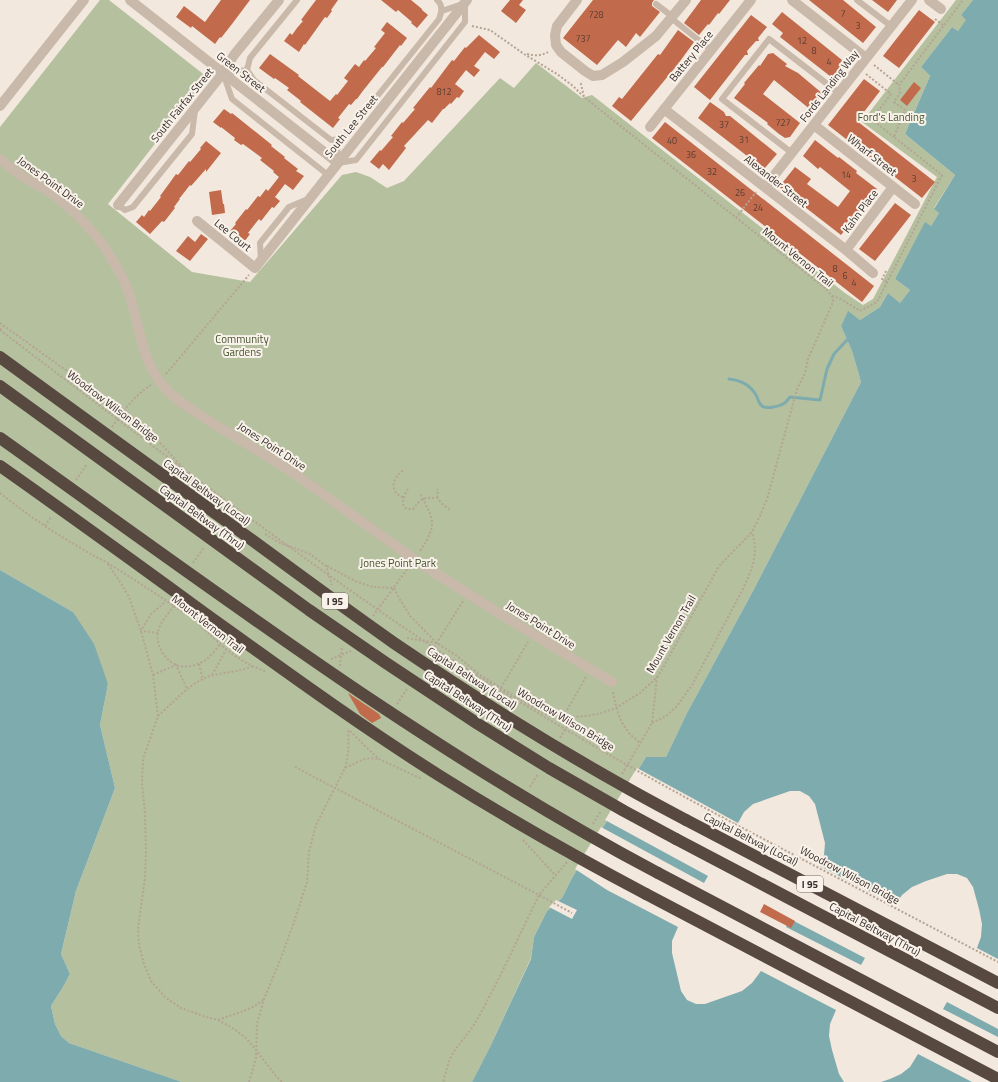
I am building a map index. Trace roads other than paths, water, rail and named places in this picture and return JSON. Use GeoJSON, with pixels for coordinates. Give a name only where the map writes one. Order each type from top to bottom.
{"type":"FeatureCollection","features":[{"type":"Feature","properties":{"kind":"highway","name":"Capital Beltway (Local)"},"geometry":{"type":"LineString","coordinates":[[0,357],[332,599],[476,697],[561,750],[636,793],[998,983]]}},
{"type":"Feature","properties":{"kind":"highway","name":"Capital Beltway (Thru)"},"geometry":{"type":"LineString","coordinates":[[0,386],[309,610],[478,724],[549,768],[624,811],[998,1008]]}},
{"type":"Feature","properties":{"kind":"highway"},"geometry":{"type":"LineString","coordinates":[[0,438],[283,640],[436,743],[530,802],[629,858],[998,1052]]}},
{"type":"Feature","properties":{"kind":"highway"},"geometry":{"type":"LineString","coordinates":[[0,466],[269,660],[439,775],[526,828],[595,867],[998,1078]]}},
{"type":"Feature","properties":{"kind":"street"},"geometry":{"type":"LineString","coordinates":[[0,106],[84,0]]}},
{"type":"Feature","properties":{"kind":"street","name":"Green Street"},"geometry":{"type":"LineString","coordinates":[[130,0],[338,163]]}},
{"type":"Feature","properties":{"kind":"street","name":"South Fairfax Street"},"geometry":{"type":"LineString","coordinates":[[118,205],[223,73],[234,55],[279,0]]}},
{"type":"Feature","properties":{"kind":"street"},"geometry":{"type":"LineString","coordinates":[[578,0],[557,26],[554,35],[558,48],[593,76],[602,75],[623,62],[656,36],[686,0]]}},
{"type":"Feature","properties":{"kind":"street","name":"Battery Place"},"geometry":{"type":"LineString","coordinates":[[650,127],[751,0]]}},
{"type":"Feature","properties":{"kind":"street"},"geometry":{"type":"LineString","coordinates":[[792,0],[866,58]]}},
{"type":"Feature","properties":{"kind":"street","name":"Fords Landing Way"},"geometry":{"type":"LineString","coordinates":[[761,189],[792,153],[912,0]]}},
{"type":"Feature","properties":{"kind":"street"},"geometry":{"type":"LineString","coordinates":[[929,0],[941,9]]}},
{"type":"Feature","properties":{"kind":"street","name":"South Lee Street"},"geometry":{"type":"LineString","coordinates":[[258,264],[464,1]]}},
{"type":"Feature","properties":{"kind":"street","name":"Alexander Street"},"geometry":{"type":"LineString","coordinates":[[664,109],[761,189],[846,250],[873,272]]}},
{"type":"Feature","properties":{"kind":"street","name":"Wharf Street"},"geometry":{"type":"LineString","coordinates":[[814,125],[915,204]]}},
{"type":"Feature","properties":{"kind":"street","name":"Jones Point Drive"},"geometry":{"type":"LineString","coordinates":[[0,159],[21,176],[43,188],[66,205],[100,240],[126,284],[147,362],[158,380],[182,403],[291,472],[415,559],[468,594],[612,682]]}},
{"type":"Feature","properties":{"kind":"street","name":"Kahn Place"},"geometry":{"type":"LineString","coordinates":[[846,250],[893,187]]}},
{"type":"Feature","properties":{"kind":"street","name":"Lee Court"},"geometry":{"type":"LineString","coordinates":[[197,221],[258,264]]}},
{"type":"Feature","properties":{"kind":"lane"},"geometry":{"type":"LineString","coordinates":[[297,0],[250,58],[247,70],[254,80],[332,140],[343,139],[439,19],[442,11],[437,0]]}},
{"type":"Feature","properties":{"kind":"lane"},"geometry":{"type":"LineString","coordinates":[[857,0],[891,26]]}},
{"type":"Feature","properties":{"kind":"lane"},"geometry":{"type":"LineString","coordinates":[[442,11],[464,1]]}},
{"type":"Feature","properties":{"kind":"lane"},"geometry":{"type":"LineString","coordinates":[[656,4],[711,50]]}},
{"type":"Feature","properties":{"kind":"lane"},"geometry":{"type":"LineString","coordinates":[[792,153],[722,99],[769,39],[839,93]]}},
{"type":"Feature","properties":{"kind":"lane"},"geometry":{"type":"LineString","coordinates":[[247,70],[223,73],[232,99],[328,175]]}},
{"type":"Feature","properties":{"kind":"lane"},"geometry":{"type":"LineString","coordinates":[[337,140],[338,163]]}},
{"type":"Feature","properties":{"kind":"water"},"geometry":{"type":"Polygon","coordinates":[[[973,0],[998,0],[998,1082],[472,1082],[531,959],[534,937],[547,911],[562,898],[572,878],[646,757],[666,757],[687,713],[753,591],[861,382],[852,351],[841,326],[848,311],[860,320],[880,307],[888,293],[900,303],[910,290],[895,279],[925,222],[931,226],[939,213],[934,209],[955,175],[905,134],[930,76],[921,67],[952,27],[958,31],[966,20],[961,15],[973,0]]]}},
{"type":"Feature","properties":{"kind":"water"},"geometry":{"type":"Polygon","coordinates":[[[0,570],[73,612],[94,644],[108,684],[100,725],[115,788],[76,891],[61,954],[70,974],[51,1006],[55,1024],[61,1036],[69,1043],[182,1082],[0,1082],[0,570]]]}},
{"type":"Feature","properties":{"kind":"waterway"},"geometry":{"type":"LineString","coordinates":[[729,379],[741,382],[748,386],[754,391],[759,402],[764,407],[781,405],[790,397],[820,400],[827,369],[834,354],[847,340]]}},
{"type":"Feature","properties":{"kind":"park label","name":"Ford's Landing"},"geometry":{"type":"Point","coordinates":[891,117]}},
{"type":"Feature","properties":{"kind":"park label","name":"Community Gardens"},"geometry":{"type":"Point","coordinates":[242,345]}},
{"type":"Feature","properties":{"kind":"park label","name":"Jones Point Park"},"geometry":{"type":"Point","coordinates":[398,563]}}]}
